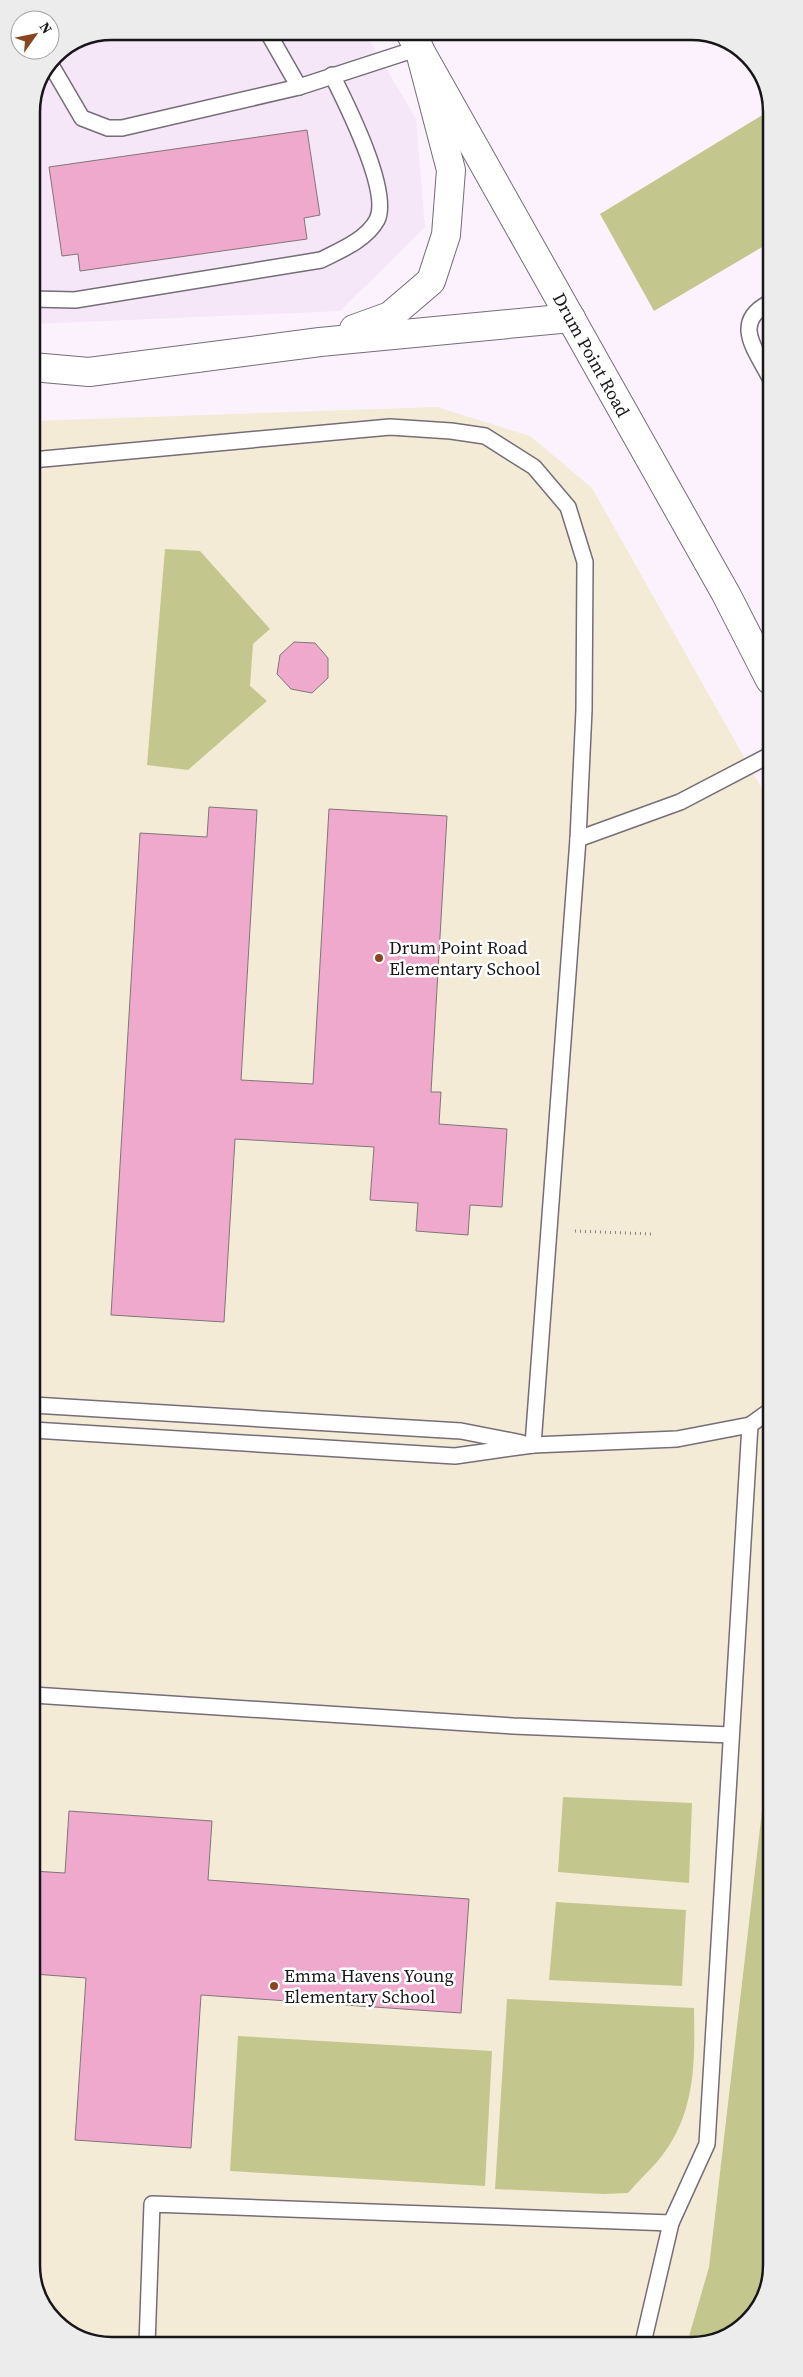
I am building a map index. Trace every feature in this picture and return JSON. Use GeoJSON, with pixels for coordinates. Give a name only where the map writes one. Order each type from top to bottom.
{"type":"FeatureCollection","features":[{"type":"Feature","properties":{"kind":"main road","name":"Drum Point Road"},"geometry":{"type":"LineString","coordinates":[[414,40],[726,594],[763,666]]}},
{"type":"Feature","properties":{"kind":"main road"},"geometry":{"type":"LineString","coordinates":[[320,342],[390,316],[431,281],[446,235],[451,170],[414,40]]}},
{"type":"Feature","properties":{"kind":"main road"},"geometry":{"type":"LineString","coordinates":[[40,369],[89,372],[320,342],[571,318]]}},
{"type":"Feature","properties":{"kind":"lane"},"geometry":{"type":"LineString","coordinates":[[272,40],[299,86]]}},
{"type":"Feature","properties":{"kind":"lane"},"geometry":{"type":"LineString","coordinates":[[54,70],[82,118],[108,128],[122,128],[299,86],[332,75],[414,40]]}},
{"type":"Feature","properties":{"kind":"lane"},"geometry":{"type":"LineString","coordinates":[[40,299],[76,300],[321,260],[355,243],[377,219],[380,195],[362,137],[332,75]]}},
{"type":"Feature","properties":{"kind":"lane"},"geometry":{"type":"LineString","coordinates":[[763,306],[751,317],[748,328],[752,343],[763,364]]}},
{"type":"Feature","properties":{"kind":"lane"},"geometry":{"type":"LineString","coordinates":[[40,459],[390,427],[451,431],[485,436],[534,467],[568,506],[585,562],[584,710],[578,839],[534,1445]]}},
{"type":"Feature","properties":{"kind":"lane"},"geometry":{"type":"LineString","coordinates":[[578,839],[680,802],[763,759]]}},
{"type":"Feature","properties":{"kind":"lane"},"geometry":{"type":"LineString","coordinates":[[40,1405],[461,1430],[534,1445]]}},
{"type":"Feature","properties":{"kind":"lane"},"geometry":{"type":"LineString","coordinates":[[103,1435],[105,1410]]}},
{"type":"Feature","properties":{"kind":"lane"},"geometry":{"type":"LineString","coordinates":[[40,1430],[455,1456],[534,1445],[677,1439],[750,1425],[763,1416]]}},
{"type":"Feature","properties":{"kind":"lane"},"geometry":{"type":"LineString","coordinates":[[644,2337],[671,2223],[707,2144],[750,1425]]}},
{"type":"Feature","properties":{"kind":"lane"},"geometry":{"type":"LineString","coordinates":[[40,1695],[514,1726],[732,1735]]}},
{"type":"Feature","properties":{"kind":"lane"},"geometry":{"type":"LineString","coordinates":[[148,2337],[152,2204],[671,2223]]}},
{"type":"Feature","properties":{"kind":"path"},"geometry":{"type":"LineString","coordinates":[[549,1230],[651,1234]]}},
{"type":"Feature","properties":{"kind":"shaded area"},"geometry":{"type":"Polygon","coordinates":[[[369,40],[416,119],[425,227],[340,311],[40,324],[41,98],[52,72],[61,61],[72,52],[98,41],[369,40]]]}},
{"type":"Feature","properties":{"kind":"shaded area"},"geometry":{"type":"Polygon","coordinates":[[[437,407],[530,436],[592,488],[763,791],[763,1802],[709,2267],[689,2337],[108,2337],[98,2336],[68,2322],[52,2305],[42,2283],[40,2265],[40,421],[437,407]]]}},
{"type":"Feature","properties":{"kind":"green space"},"geometry":{"type":"Polygon","coordinates":[[[763,115],[763,247],[654,311],[600,214],[763,115]]]}},
{"type":"Feature","properties":{"kind":"green space"},"geometry":{"type":"Polygon","coordinates":[[[165,549],[200,551],[270,629],[253,644],[250,686],[267,701],[188,770],[147,765],[165,549]]]}},
{"type":"Feature","properties":{"kind":"green space"},"geometry":{"type":"Polygon","coordinates":[[[563,1797],[692,1803],[689,1883],[558,1872],[563,1797]]]}},
{"type":"Feature","properties":{"kind":"green space"},"geometry":{"type":"Polygon","coordinates":[[[763,1802],[762,2279],[748,2309],[731,2325],[709,2335],[689,2337],[709,2267],[763,1802]]]}},
{"type":"Feature","properties":{"kind":"green space"},"geometry":{"type":"Polygon","coordinates":[[[556,1902],[686,1910],[682,1986],[549,1980],[556,1902]]]}},
{"type":"Feature","properties":{"kind":"green space"},"geometry":{"type":"Polygon","coordinates":[[[507,1999],[694,2008],[693,2069],[686,2108],[670,2144],[657,2162],[628,2193],[604,2194],[495,2189],[507,1999]]]}},
{"type":"Feature","properties":{"kind":"green space"},"geometry":{"type":"Polygon","coordinates":[[[238,2036],[492,2051],[485,2186],[230,2171],[238,2036]]]}},
{"type":"Feature","properties":{"kind":"building"},"geometry":{"type":"Polygon","coordinates":[[[307,130],[320,215],[304,218],[307,239],[80,271],[78,254],[62,256],[49,167],[307,130]]]}},
{"type":"Feature","properties":{"kind":"building"},"geometry":{"type":"Polygon","coordinates":[[[294,642],[315,643],[328,658],[328,678],[312,693],[291,689],[277,674],[280,655],[294,642]]]}},
{"type":"Feature","properties":{"kind":"building","name":"Drum Point Road Elementary School"},"geometry":{"type":"Polygon","coordinates":[[[209,807],[257,810],[241,1080],[313,1084],[329,809],[447,816],[431,1092],[441,1092],[439,1124],[507,1129],[502,1207],[470,1205],[468,1235],[416,1231],[418,1203],[370,1200],[374,1147],[235,1139],[224,1322],[111,1315],[140,833],[207,837],[209,807]]]}},
{"type":"Feature","properties":{"kind":"building","name":"Emma Havens Young Elementary School"},"geometry":{"type":"Polygon","coordinates":[[[69,1811],[212,1821],[208,1880],[469,1899],[461,2013],[201,1995],[191,2148],[75,2140],[86,1978],[40,1974],[40,1871],[65,1873],[69,1811]]]}},
{"type":"Feature","properties":{"kind":"place","name":"Drum Point Road Elementary School"},"geometry":{"type":"Point","coordinates":[379,958]}},
{"type":"Feature","properties":{"kind":"place","name":"Emma Havens Young Elementary School"},"geometry":{"type":"Point","coordinates":[274,1986]}}]}
